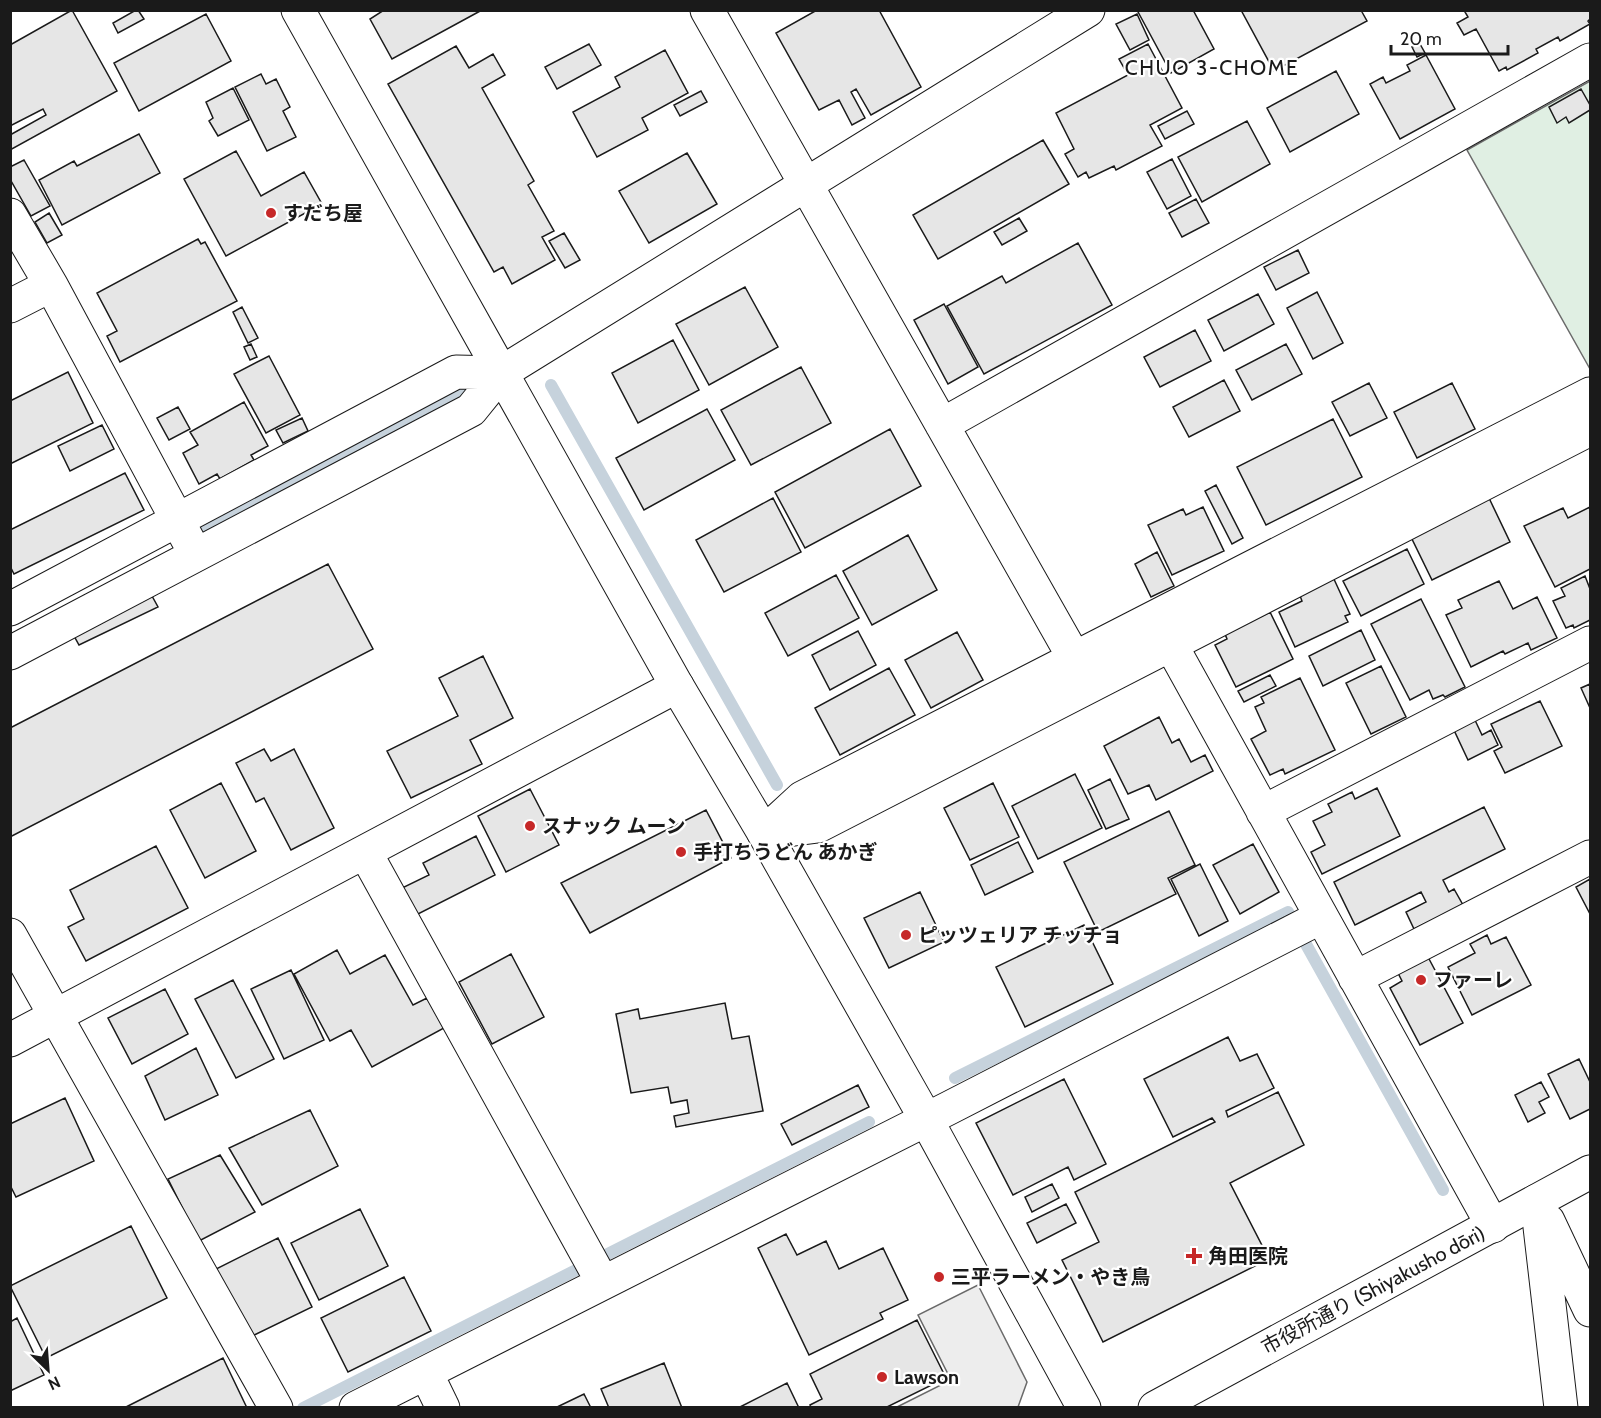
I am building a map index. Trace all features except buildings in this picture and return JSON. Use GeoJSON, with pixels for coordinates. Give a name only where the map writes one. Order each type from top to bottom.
{"type":"FeatureCollection","features":[{"type":"Feature","properties":{"kind":"street"},"geometry":{"type":"LineString","coordinates":[[298,10],[677,686],[926,1119],[1084,1407]]}},
{"type":"Feature","properties":{"kind":"street"},"geometry":{"type":"LineString","coordinates":[[707,10],[1083,673]]}},
{"type":"Feature","properties":{"kind":"street"},"geometry":{"type":"LineString","coordinates":[[10,653],[456,372],[501,373],[1088,10]]}},
{"type":"Feature","properties":{"kind":"street"},"geometry":{"type":"LineString","coordinates":[[942,425],[1590,60]]}},
{"type":"Feature","properties":{"kind":"street"},"geometry":{"type":"LineString","coordinates":[[10,215],[51,285],[188,539]]}},
{"type":"Feature","properties":{"kind":"street"},"geometry":{"type":"LineString","coordinates":[[10,306],[51,285]]}},
{"type":"Feature","properties":{"kind":"street"},"geometry":{"type":"LineString","coordinates":[[764,834],[818,826],[1083,673],[1590,394]]}},
{"type":"Feature","properties":{"kind":"street"},"geometry":{"type":"LineString","coordinates":[[1163,631],[1590,429]]}},
{"type":"Feature","properties":{"kind":"street"},"geometry":{"type":"LineString","coordinates":[[10,609],[188,539]]}},
{"type":"Feature","properties":{"kind":"street"},"geometry":{"type":"LineString","coordinates":[[1163,631],[1263,812],[1305,925],[1355,978],[1493,1226]]}},
{"type":"Feature","properties":{"kind":"street"},"geometry":{"type":"LineString","coordinates":[[1263,812],[1590,643]]}},
{"type":"Feature","properties":{"kind":"street"},"geometry":{"type":"LineString","coordinates":[[10,1040],[677,686]]}},
{"type":"Feature","properties":{"kind":"street"},"geometry":{"type":"LineString","coordinates":[[365,852],[595,1269]]}},
{"type":"Feature","properties":{"kind":"street"},"geometry":{"type":"LineString","coordinates":[[1355,978],[1590,857]]}},
{"type":"Feature","properties":{"kind":"street"},"geometry":{"type":"LineString","coordinates":[[356,1407],[426,1373],[595,1269],[926,1119],[1305,925]]}},
{"type":"Feature","properties":{"kind":"street"},"geometry":{"type":"LineString","coordinates":[[10,934],[276,1407]]}},
{"type":"Feature","properties":{"kind":"street","name":"市役所通り (Shiyakusho dōri)"},"geometry":{"type":"LineString","coordinates":[[1155,1407],[1590,1172]]}},
{"type":"Feature","properties":{"kind":"street"},"geometry":{"type":"LineString","coordinates":[[1537,1201],[1576,1251],[1590,1310]]}},
{"type":"Feature","properties":{"kind":"street"},"geometry":{"type":"LineString","coordinates":[[1537,1201],[1561,1407]]}},
{"type":"Feature","properties":{"kind":"street"},"geometry":{"type":"LineString","coordinates":[[426,1373],[444,1407]]}},
{"type":"Feature","properties":{"kind":"green space"},"geometry":{"type":"Polygon","coordinates":[[[1590,81],[1590,369],[1467,150],[1590,81]]]}},
{"type":"Feature","properties":{"kind":"shaded area"},"geometry":{"type":"Polygon","coordinates":[[[978,1285],[1027,1382],[1018,1407],[897,1407],[951,1380],[918,1315],[978,1285]]]}},
{"type":"Feature","properties":{"kind":"waterway"},"geometry":{"type":"LineString","coordinates":[[551,385],[777,785]]}},
{"type":"Feature","properties":{"kind":"waterway"},"geometry":{"type":"LineString","coordinates":[[189,540],[460,393]]}},
{"type":"Feature","properties":{"kind":"waterway"},"geometry":{"type":"LineString","coordinates":[[955,1078],[1288,912],[1443,1190]]}},
{"type":"Feature","properties":{"kind":"waterway"},"geometry":{"type":"LineString","coordinates":[[303,1408],[869,1122]]}},
{"type":"Feature","properties":{"kind":"place","name":"すだち屋"},"geometry":{"type":"Point","coordinates":[271,213]}},
{"type":"Feature","properties":{"kind":"place","name":"スナック ムーン"},"geometry":{"type":"Point","coordinates":[530,826]}},
{"type":"Feature","properties":{"kind":"place","name":"手打ちうどん あかぎ"},"geometry":{"type":"Point","coordinates":[681,852]}},
{"type":"Feature","properties":{"kind":"place","name":"ピッツェリア チッチョ"},"geometry":{"type":"Point","coordinates":[906,935]}},
{"type":"Feature","properties":{"kind":"place","name":"ファーレ"},"geometry":{"type":"Point","coordinates":[1421,980]}},
{"type":"Feature","properties":{"kind":"place","name":"角田医院"},"geometry":{"type":"Point","coordinates":[1194,1256]}},
{"type":"Feature","properties":{"kind":"place","name":"三平ラーメン・やき鳥"},"geometry":{"type":"Point","coordinates":[939,1277]}},
{"type":"Feature","properties":{"kind":"place","name":"Lawson"},"geometry":{"type":"Point","coordinates":[882,1377]}},
{"type":"Feature","properties":{"kind":"district","name":"CHUO 3-CHOME"},"geometry":{"type":"Point","coordinates":[1212,68]}}]}
